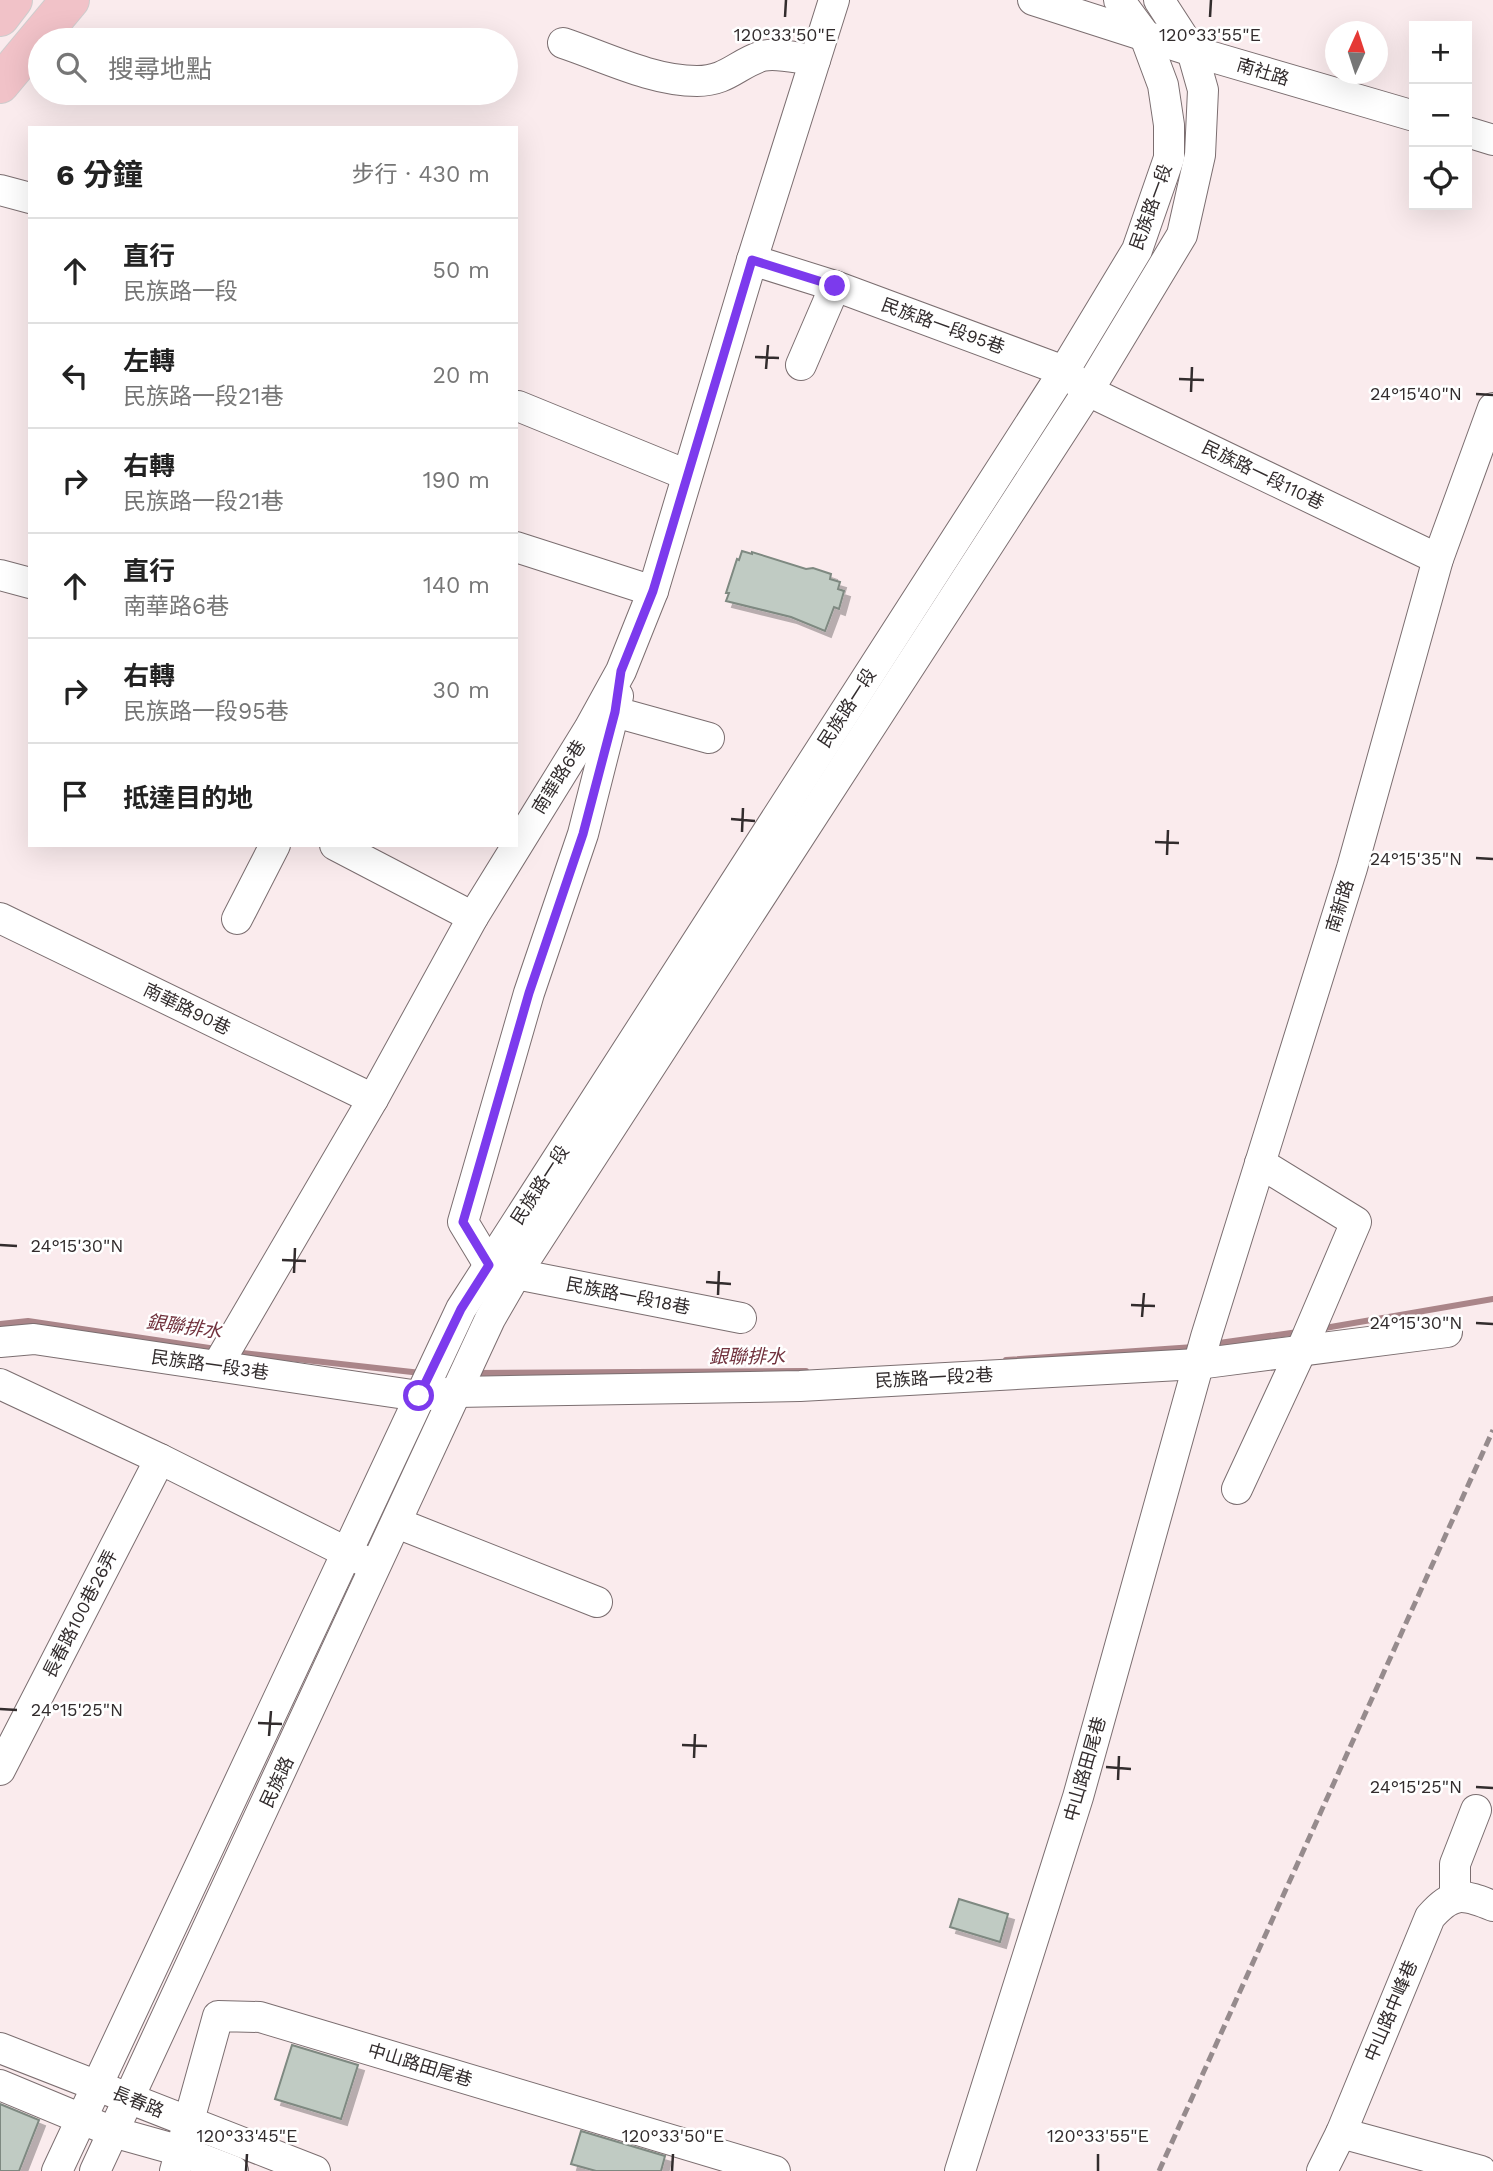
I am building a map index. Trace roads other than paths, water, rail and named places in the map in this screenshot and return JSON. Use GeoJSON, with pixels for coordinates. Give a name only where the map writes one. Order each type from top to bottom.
{"type":"FeatureCollection","features":[{"type":"Feature","properties":{"kind":"main road"},"geometry":{"type":"LineString","coordinates":[[0,17],[13,0]]}},
{"type":"Feature","properties":{"kind":"main road"},"geometry":{"type":"LineString","coordinates":[[47,28],[70,0]]}},
{"type":"Feature","properties":{"kind":"main road"},"geometry":{"type":"LineString","coordinates":[[0,84],[28,50]]}},
{"type":"Feature","properties":{"kind":"street","name":"南華路6巷"},"geometry":{"type":"LineString","coordinates":[[518,844],[589,729],[621,671],[653,591],[752,260],[834,0]]}},
{"type":"Feature","properties":{"kind":"street","name":"南社路"},"geometry":{"type":"LineString","coordinates":[[1033,0],[1409,116]]}},
{"type":"Feature","properties":{"kind":"street","name":"民族路一段"},"geometry":{"type":"LineString","coordinates":[[426,1382],[461,1309],[502,1270],[608,1105],[1137,250],[1169,158],[1169,125],[1163,85],[1144,34],[1119,0]]}},
{"type":"Feature","properties":{"kind":"street","name":"民族路一段"},"geometry":{"type":"LineString","coordinates":[[608,1105],[1088,391],[1182,235],[1200,155],[1203,90],[1192,51],[1159,0]]}},
{"type":"Feature","properties":{"kind":"street"},"geometry":{"type":"LineString","coordinates":[[563,43],[657,75],[697,81],[722,78],[742,65],[768,55],[816,60]]}},
{"type":"Feature","properties":{"kind":"street"},"geometry":{"type":"LineString","coordinates":[[1472,134],[1493,140]]}},
{"type":"Feature","properties":{"kind":"street"},"geometry":{"type":"LineString","coordinates":[[0,190],[28,197]]}},
{"type":"Feature","properties":{"kind":"street","name":"民族路一段95巷"},"geometry":{"type":"LineString","coordinates":[[752,260],[835,286],[1064,371],[1088,391]]}},
{"type":"Feature","properties":{"kind":"street"},"geometry":{"type":"LineString","coordinates":[[801,365],[835,286]]}},
{"type":"Feature","properties":{"kind":"street","name":"民族路一段110巷"},"geometry":{"type":"LineString","coordinates":[[1088,391],[1438,559]]}},
{"type":"Feature","properties":{"kind":"street"},"geometry":{"type":"LineString","coordinates":[[518,406],[687,475]]}},
{"type":"Feature","properties":{"kind":"street","name":"南新路"},"geometry":{"type":"LineString","coordinates":[[1198,1364],[1352,868],[1438,559],[1493,408]]}},
{"type":"Feature","properties":{"kind":"street"},"geometry":{"type":"LineString","coordinates":[[518,548],[653,591]]}},
{"type":"Feature","properties":{"kind":"street"},"geometry":{"type":"LineString","coordinates":[[0,575],[28,582]]}},
{"type":"Feature","properties":{"kind":"street"},"geometry":{"type":"LineString","coordinates":[[502,1270],[463,1222],[529,993],[583,834],[615,712],[621,671]]}},
{"type":"Feature","properties":{"kind":"street"},"geometry":{"type":"LineString","coordinates":[[615,712],[709,738]]}},
{"type":"Feature","properties":{"kind":"street"},"geometry":{"type":"LineString","coordinates":[[237,919],[274,847]]}},
{"type":"Feature","properties":{"kind":"street"},"geometry":{"type":"LineString","coordinates":[[339,847],[473,917]]}},
{"type":"Feature","properties":{"kind":"street","name":"南華路6巷"},"geometry":{"type":"LineString","coordinates":[[223,1356],[373,1099],[473,917],[516,847]]}},
{"type":"Feature","properties":{"kind":"street","name":"南華路90巷"},"geometry":{"type":"LineString","coordinates":[[0,918],[373,1099]]}},
{"type":"Feature","properties":{"kind":"street"},"geometry":{"type":"LineString","coordinates":[[1237,1489],[1301,1351],[1356,1222],[1260,1163]]}},
{"type":"Feature","properties":{"kind":"street","name":"民族路一段"},"geometry":{"type":"LineString","coordinates":[[462,1380],[490,1319],[502,1270]]}},
{"type":"Feature","properties":{"kind":"street","name":"民族路一段18巷"},"geometry":{"type":"LineString","coordinates":[[502,1270],[741,1318]]}},
{"type":"Feature","properties":{"kind":"street","name":"民族路一段2巷"},"geometry":{"type":"LineString","coordinates":[[426,1382],[462,1380],[800,1386],[1198,1364],[1447,1332]]}},
{"type":"Feature","properties":{"kind":"street","name":"民族路一段3巷"},"geometry":{"type":"LineString","coordinates":[[0,1342],[34,1339],[223,1356],[426,1382]]}},
{"type":"Feature","properties":{"kind":"street","name":"中山路田尾巷"},"geometry":{"type":"LineString","coordinates":[[960,2171],[1078,1797],[1198,1364]]}},
{"type":"Feature","properties":{"kind":"street","name":"民族路"},"geometry":{"type":"LineString","coordinates":[[94,2171],[462,1380]]}},
{"type":"Feature","properties":{"kind":"street","name":"民族路"},"geometry":{"type":"LineString","coordinates":[[57,2171],[426,1382]]}},
{"type":"Feature","properties":{"kind":"street"},"geometry":{"type":"LineString","coordinates":[[0,1384],[160,1459],[377,1567]]}},
{"type":"Feature","properties":{"kind":"street","name":"長春路100巷26弄"},"geometry":{"type":"LineString","coordinates":[[0,1770],[160,1459]]}},
{"type":"Feature","properties":{"kind":"street"},"geometry":{"type":"LineString","coordinates":[[397,1522],[597,1602]]}},
{"type":"Feature","properties":{"kind":"street"},"geometry":{"type":"LineString","coordinates":[[1476,1810],[1455,1864],[1455,1897],[1470,1897],[1493,1906]]}},
{"type":"Feature","properties":{"kind":"street","name":"中山路中峰巷"},"geometry":{"type":"LineString","coordinates":[[1322,2171],[1341,2133],[1430,1917],[1444,1902],[1455,1897]]}},
{"type":"Feature","properties":{"kind":"street","name":"中山路田尾巷"},"geometry":{"type":"LineString","coordinates":[[178,2161],[218,2016],[260,2017],[775,2171]]}},
{"type":"Feature","properties":{"kind":"street","name":"長春路"},"geometry":{"type":"LineString","coordinates":[[0,2048],[307,2168]]}},
{"type":"Feature","properties":{"kind":"street","name":"長春路"},"geometry":{"type":"LineString","coordinates":[[0,2085],[81,2117],[178,2161],[233,2171]]}},
{"type":"Feature","properties":{"kind":"street"},"geometry":{"type":"LineString","coordinates":[[1341,2133],[1481,2171]]}},
{"type":"Feature","properties":{"kind":"street"},"geometry":{"type":"LineString","coordinates":[[231,2138],[298,2155],[340,2171]]}},
{"type":"Feature","properties":{"kind":"street"},"geometry":{"type":"LineString","coordinates":[[178,2161],[215,2171]]}},
{"type":"Feature","properties":{"kind":"waterway","name":"銀聯排水"},"geometry":{"type":"LineString","coordinates":[[1319,1329],[1493,1299]]}},
{"type":"Feature","properties":{"kind":"waterway","name":"銀聯排水"},"geometry":{"type":"LineString","coordinates":[[0,1324],[28,1321],[216,1349]]}},
{"type":"Feature","properties":{"kind":"waterway","name":"銀聯排水"},"geometry":{"type":"LineString","coordinates":[[1212,1344],[1298,1332]]}},
{"type":"Feature","properties":{"kind":"waterway","name":"銀聯排水"},"geometry":{"type":"LineString","coordinates":[[1006,1360],[1194,1347]]}},
{"type":"Feature","properties":{"kind":"waterway","name":"銀聯排水"},"geometry":{"type":"LineString","coordinates":[[234,1352],[421,1373]]}},
{"type":"Feature","properties":{"kind":"waterway","name":"銀聯排水"},"geometry":{"type":"LineString","coordinates":[[474,1373],[806,1371]]}},
{"type":"Feature","properties":{"kind":"railway"},"geometry":{"type":"LineString","coordinates":[[1159,2171],[1493,1430]]}}]}
